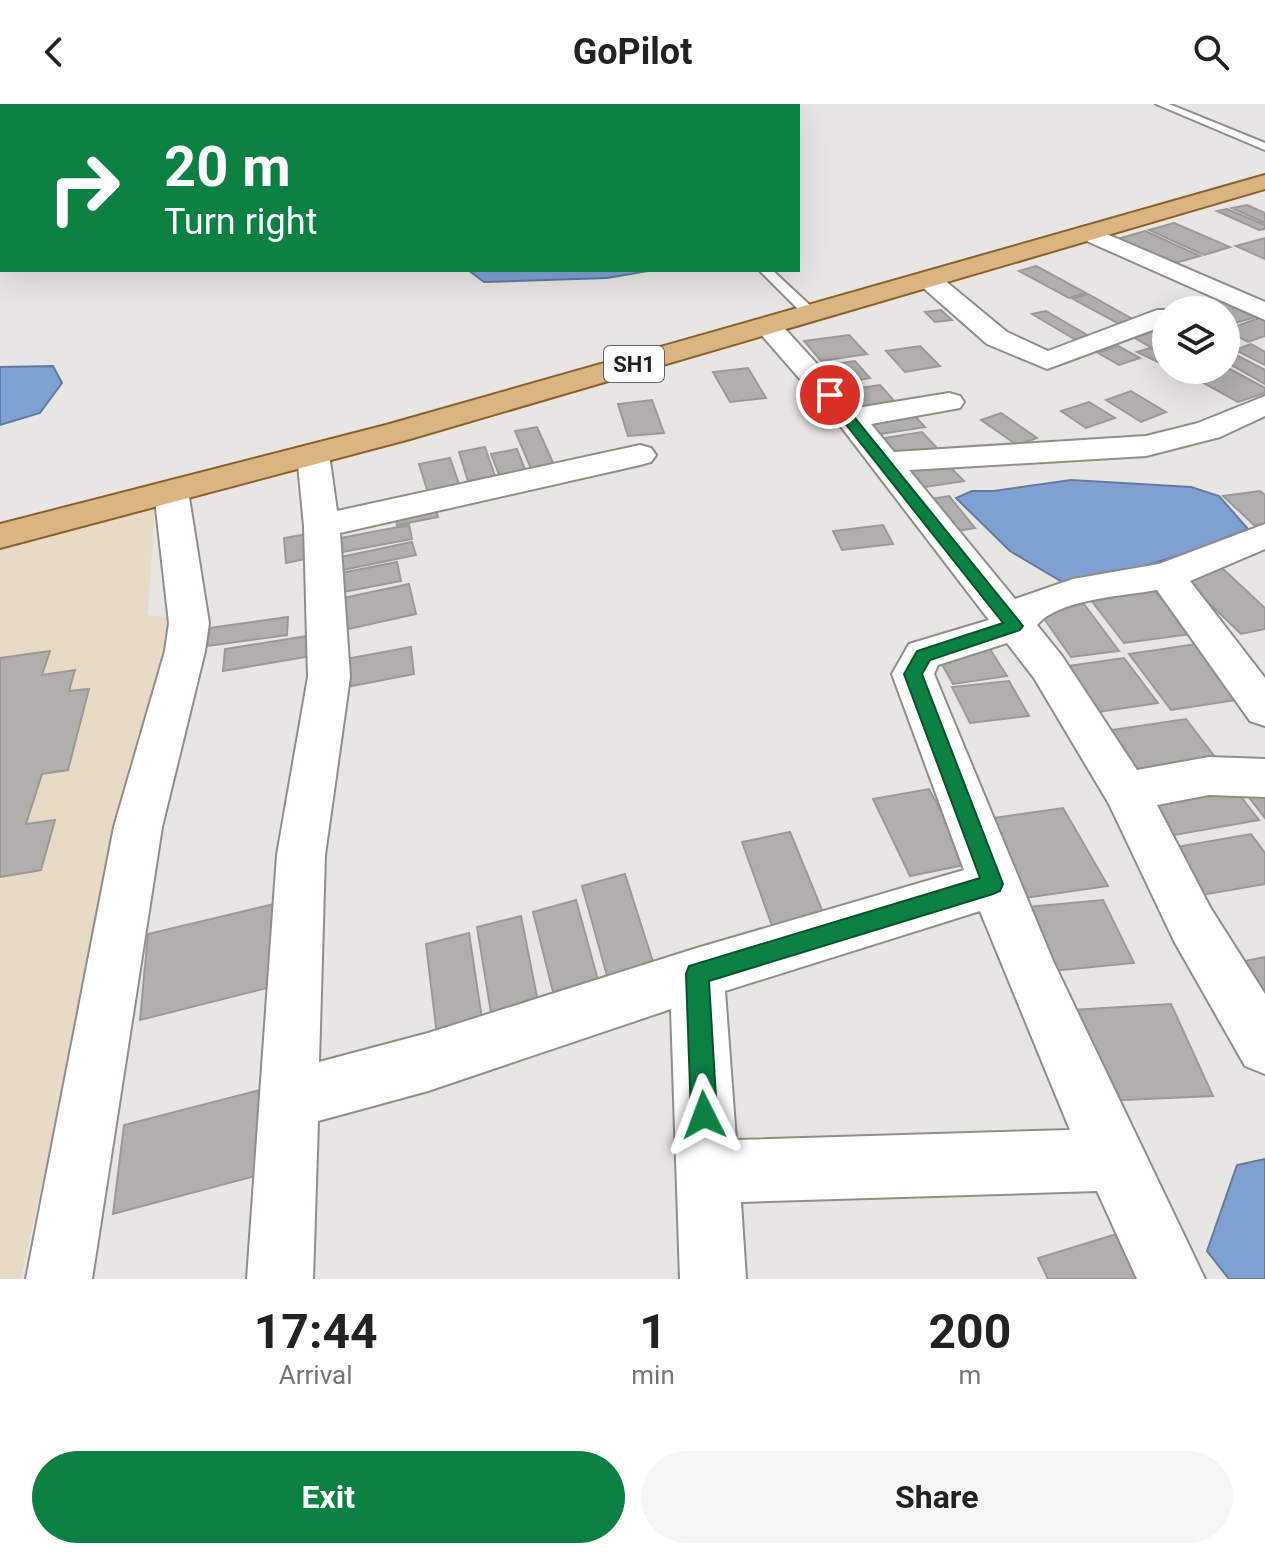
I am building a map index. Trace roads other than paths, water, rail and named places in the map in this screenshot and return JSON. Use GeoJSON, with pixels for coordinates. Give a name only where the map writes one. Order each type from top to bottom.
{"type":"FeatureCollection","features":[{"type":"Feature","properties":{"kind":"main road","name":"SH1"},"geometry":{"type":"LineString","coordinates":[[0,536],[313,454],[1265,182]]}},
{"type":"Feature","properties":{"kind":"street"},"geometry":{"type":"LineString","coordinates":[[1088,233],[1265,312]]}},
{"type":"Feature","properties":{"kind":"street"},"geometry":{"type":"LineString","coordinates":[[929,280],[997,338],[1047,361],[1152,321]]}},
{"type":"Feature","properties":{"kind":"street"},"geometry":{"type":"LineString","coordinates":[[1218,296],[1265,281]]}},
{"type":"Feature","properties":{"kind":"street"},"geometry":{"type":"LineString","coordinates":[[768,326],[850,418],[1048,667],[1126,792],[1192,924],[1265,1046]]}},
{"type":"Feature","properties":{"kind":"street"},"geometry":{"type":"LineString","coordinates":[[850,418],[949,402]]}},
{"type":"Feature","properties":{"kind":"street"},"geometry":{"type":"LineString","coordinates":[[885,462],[1146,446],[1209,430],[1265,405]]}},
{"type":"Feature","properties":{"kind":"street"},"geometry":{"type":"LineString","coordinates":[[280,1279],[301,855],[329,677],[322,526],[313,454]]}},
{"type":"Feature","properties":{"kind":"street"},"geometry":{"type":"LineString","coordinates":[[322,526],[640,455]]}},
{"type":"Feature","properties":{"kind":"street"},"geometry":{"type":"LineString","coordinates":[[59,1279],[138,827],[185,651],[189,623],[171,491]]}},
{"type":"Feature","properties":{"kind":"street"},"geometry":{"type":"LineString","coordinates":[[1172,1279],[1111,1160],[993,884],[913,674],[923,655],[1014,626],[1032,605],[1073,592],[1166,576],[1265,536]]}},
{"type":"Feature","properties":{"kind":"street"},"geometry":{"type":"LineString","coordinates":[[1166,576],[1265,709]]}},
{"type":"Feature","properties":{"kind":"street"},"geometry":{"type":"LineString","coordinates":[[1126,792],[1209,776],[1265,778]]}},
{"type":"Feature","properties":{"kind":"street"},"geometry":{"type":"LineString","coordinates":[[287,1100],[428,1062],[697,974],[993,884]]}},
{"type":"Feature","properties":{"kind":"street"},"geometry":{"type":"LineString","coordinates":[[697,974],[713,1279]]}},
{"type":"Feature","properties":{"kind":"street"},"geometry":{"type":"LineString","coordinates":[[707,1172],[1111,1160]]}},
{"type":"Feature","properties":{"kind":"lane"},"geometry":{"type":"LineString","coordinates":[[1161,104],[1265,147]]}},
{"type":"Feature","properties":{"kind":"lane"},"geometry":{"type":"LineString","coordinates":[[767,272],[810,313]]}},
{"type":"Feature","properties":{"kind":"water"},"geometry":{"type":"Polygon","coordinates":[[[471,272],[642,272],[607,278],[484,282],[471,272]]]}},
{"type":"Feature","properties":{"kind":"water"},"geometry":{"type":"Polygon","coordinates":[[[53,366],[62,383],[40,413],[0,425],[0,367],[53,366]]]}},
{"type":"Feature","properties":{"kind":"water"},"geometry":{"type":"Polygon","coordinates":[[[1071,480],[1191,487],[1219,496],[1248,529],[1189,552],[1074,589],[1010,551],[956,498],[972,491],[994,491],[1071,480]]]}},
{"type":"Feature","properties":{"kind":"water"},"geometry":{"type":"Polygon","coordinates":[[[1265,1159],[1265,1279],[1229,1279],[1207,1251],[1237,1165],[1265,1159]]]}}]}
